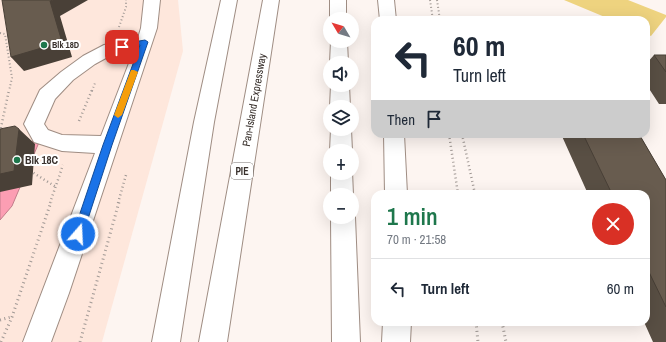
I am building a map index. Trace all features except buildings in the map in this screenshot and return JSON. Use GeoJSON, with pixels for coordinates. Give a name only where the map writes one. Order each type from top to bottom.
{"type":"FeatureCollection","features":[{"type":"Feature","properties":{"kind":"main road"},"geometry":{"type":"LineString","coordinates":[[37,342],[59,286],[99,174],[107,145],[145,42],[149,28],[152,0]]}},
{"type":"Feature","properties":{"kind":"main road"},"geometry":{"type":"LineString","coordinates":[[166,342],[204,122],[229,0]]}},
{"type":"Feature","properties":{"kind":"main road","name":"Pan-Island Expressway"},"geometry":{"type":"LineString","coordinates":[[213,342],[270,0]]}},
{"type":"Feature","properties":{"kind":"main road"},"geometry":{"type":"LineString","coordinates":[[338,0],[338,12]]}},
{"type":"Feature","properties":{"kind":"main road"},"geometry":{"type":"LineString","coordinates":[[386,0],[388,16]]}},
{"type":"Feature","properties":{"kind":"main road"},"geometry":{"type":"LineString","coordinates":[[107,145],[62,143],[41,136],[34,124],[47,95],[67,76],[89,60],[110,49],[145,42]]}},
{"type":"Feature","properties":{"kind":"main road"},"geometry":{"type":"LineString","coordinates":[[394,138],[396,190]]}},
{"type":"Feature","properties":{"kind":"main road"},"geometry":{"type":"LineString","coordinates":[[343,224],[346,342]]}},
{"type":"Feature","properties":{"kind":"main road"},"geometry":{"type":"LineString","coordinates":[[396,342],[397,326]]}},
{"type":"Feature","properties":{"kind":"path"},"geometry":{"type":"LineString","coordinates":[[1,342],[12,317],[69,144],[110,49],[126,7],[126,0]]}},
{"type":"Feature","properties":{"kind":"path"},"geometry":{"type":"LineString","coordinates":[[430,0],[432,16]]}},
{"type":"Feature","properties":{"kind":"path"},"geometry":{"type":"LineString","coordinates":[[437,0],[439,16]]}},
{"type":"Feature","properties":{"kind":"path"},"geometry":{"type":"LineString","coordinates":[[0,33],[4,34],[12,78],[0,132]]}},
{"type":"Feature","properties":{"kind":"path"},"geometry":{"type":"LineString","coordinates":[[450,138],[457,190]]}},
{"type":"Feature","properties":{"kind":"path"},"geometry":{"type":"LineString","coordinates":[[463,138],[474,190]]}},
{"type":"Feature","properties":{"kind":"path"},"geometry":{"type":"LineString","coordinates":[[26,174],[32,172],[56,187]]}},
{"type":"Feature","properties":{"kind":"path"},"geometry":{"type":"LineString","coordinates":[[0,320],[12,317]]}},
{"type":"Feature","properties":{"kind":"path"},"geometry":{"type":"LineString","coordinates":[[476,326],[478,342]]}},
{"type":"Feature","properties":{"kind":"path"},"geometry":{"type":"LineString","coordinates":[[503,326],[506,342]]}},
{"type":"Feature","properties":{"kind":"shaded area"},"geometry":{"type":"Polygon","coordinates":[[[0,0],[178,0],[183,51],[102,342],[0,342],[0,0]]]}},
{"type":"Feature","properties":{"kind":"shaded area"},"geometry":{"type":"Polygon","coordinates":[[[564,0],[628,0],[666,15],[666,17],[651,36],[650,16],[602,16],[564,0]]]}},
{"type":"Feature","properties":{"kind":"shaded area","name":"Blk 18C"},"geometry":{"type":"Polygon","coordinates":[[[40,140],[12,206],[0,220],[0,148],[40,140]]]}},
{"type":"Feature","properties":{"kind":"slow traffic"},"geometry":{"type":"LineString","coordinates":[[118,115],[134,72]]}},
{"type":"Feature","properties":{"kind":"place","name":"Blk 18D"},"geometry":{"type":"Point","coordinates":[44,45]}},
{"type":"Feature","properties":{"kind":"place","name":"Blk 18C"},"geometry":{"type":"Point","coordinates":[17,160]}},
{"type":"Feature","properties":{"kind":"route"},"geometry":{"type":"LineString","coordinates":[[78,234],[99,174],[107,145],[145,42],[122,47]]}}]}
